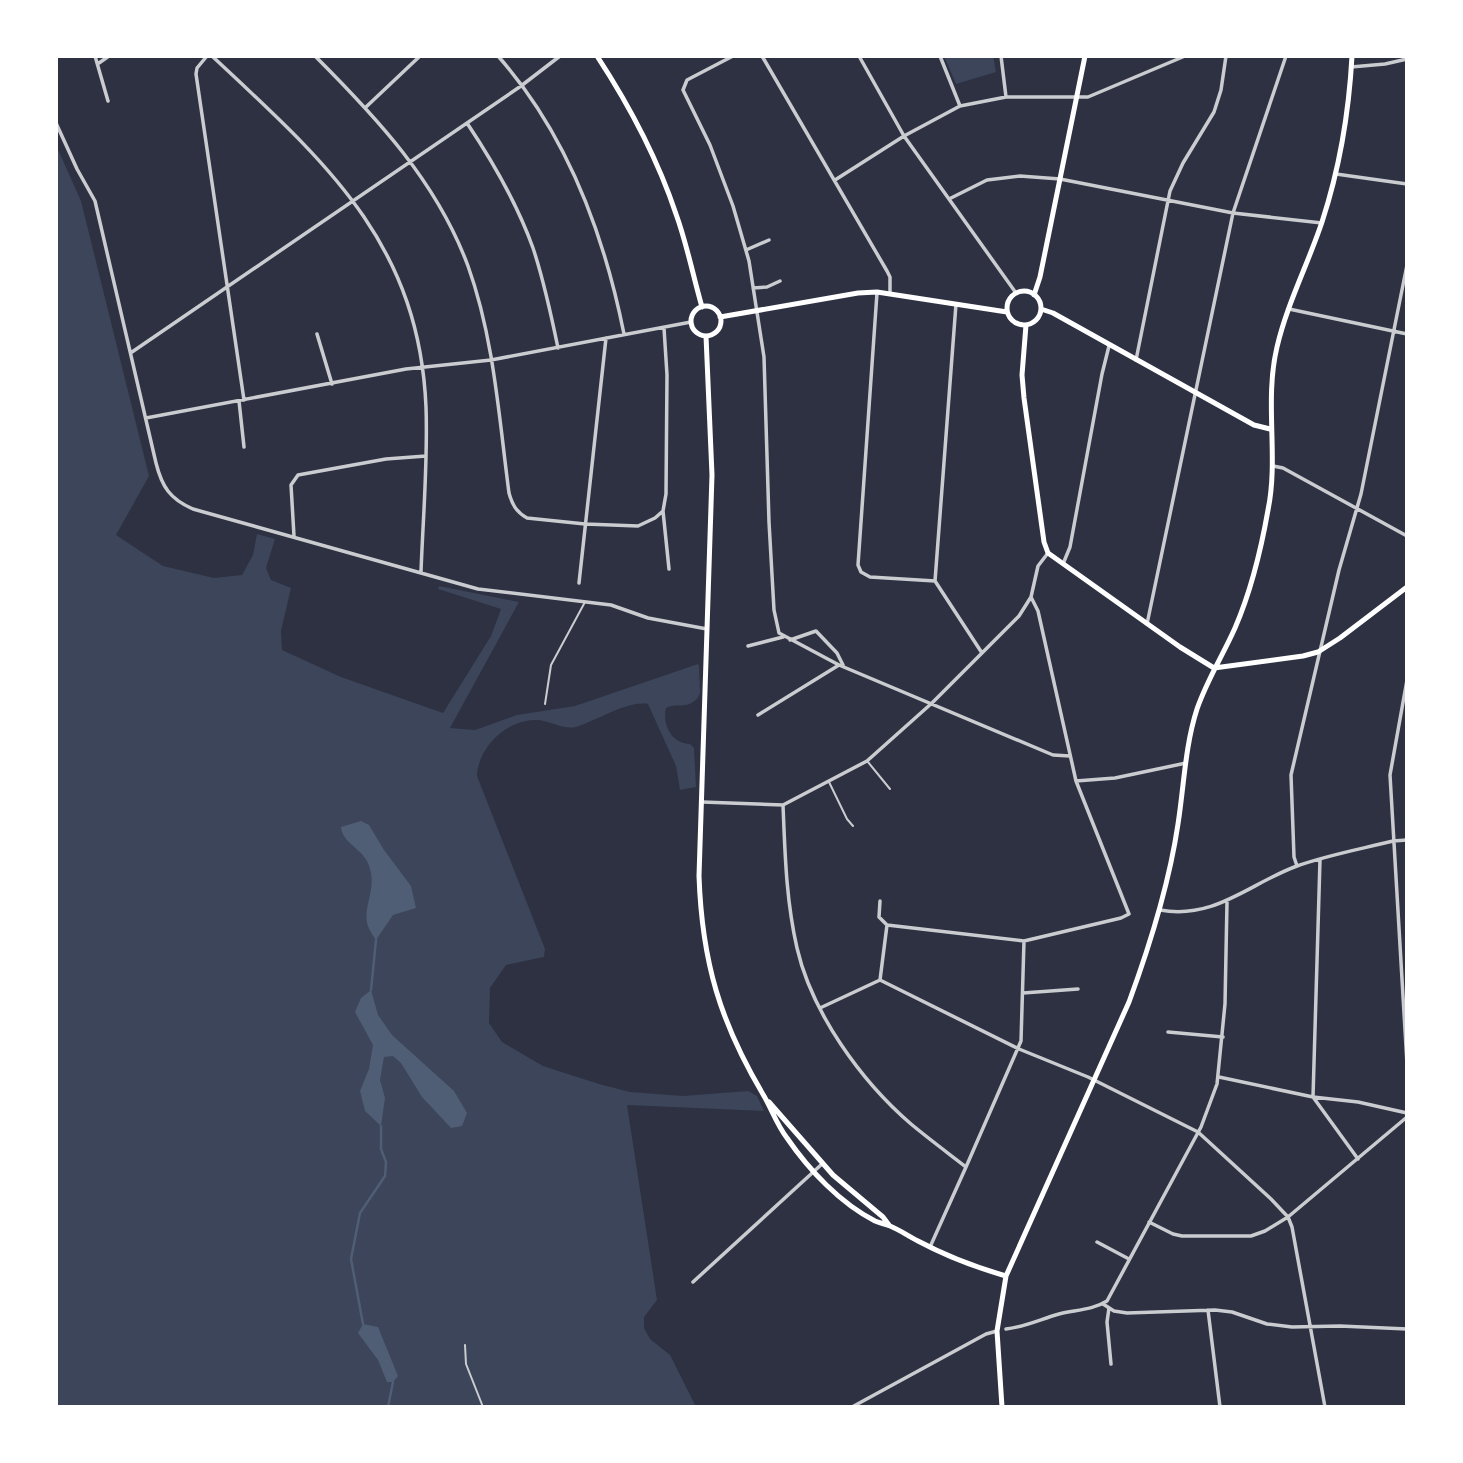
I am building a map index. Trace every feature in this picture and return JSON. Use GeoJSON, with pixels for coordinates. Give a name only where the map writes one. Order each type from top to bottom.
{"type":"FeatureCollection","features":[{"type":"Feature","properties":{"kind":"main road"},"geometry":{"type":"LineString","coordinates":[[597,56],[636,119],[658,166],[676,214],[702,307]]}},
{"type":"Feature","properties":{"kind":"main road"},"geometry":{"type":"LineString","coordinates":[[1034,295],[1040,277],[1085,56]]}},
{"type":"Feature","properties":{"kind":"main road"},"geometry":{"type":"LineString","coordinates":[[1002,1407],[997,1331],[1006,1276],[1129,1002],[1159,909],[1176,837],[1186,763],[1197,710],[1241,612],[1253,572],[1269,507],[1272,369],[1289,309],[1321,223],[1334,174],[1347,110],[1352,56]]}},
{"type":"Feature","properties":{"kind":"main road"},"geometry":{"type":"LineString","coordinates":[[720,317],[877,292],[1007,312]]}},
{"type":"Feature","properties":{"kind":"main road"},"geometry":{"type":"LineString","coordinates":[[1027,292],[1034,295],[1041,309],[1036,320],[1026,325],[1014,322],[1007,312],[1008,304],[1016,293],[1027,292]]}},
{"type":"Feature","properties":{"kind":"main road"},"geometry":{"type":"LineString","coordinates":[[702,307],[713,308],[720,317],[719,328],[706,336],[694,330],[691,323],[693,314],[702,307]]}},
{"type":"Feature","properties":{"kind":"main road"},"geometry":{"type":"LineString","coordinates":[[1041,309],[1053,313],[1254,425],[1270,429]]}},
{"type":"Feature","properties":{"kind":"main road"},"geometry":{"type":"LineString","coordinates":[[1026,325],[1022,375],[1024,398],[1048,553],[1203,663],[1214,668],[1318,652],[1407,587]]}},
{"type":"Feature","properties":{"kind":"main road"},"geometry":{"type":"LineString","coordinates":[[706,336],[712,421],[712,475],[700,908],[710,969],[730,1033],[787,1138],[814,1172],[859,1212],[969,1265],[1006,1276]]}},
{"type":"Feature","properties":{"kind":"main road"},"geometry":{"type":"LineString","coordinates":[[766,1100],[822,1164],[889,1225]]}},
{"type":"Feature","properties":{"kind":"street"},"geometry":{"type":"LineString","coordinates":[[95,56],[108,100]]}},
{"type":"Feature","properties":{"kind":"street"},"geometry":{"type":"LineString","coordinates":[[98,63],[108,56]]}},
{"type":"Feature","properties":{"kind":"street"},"geometry":{"type":"LineString","coordinates":[[244,447],[241,400],[196,74],[197,68],[209,56],[308,147],[354,200],[392,265],[417,337],[426,406],[421,572]]}},
{"type":"Feature","properties":{"kind":"street"},"geometry":{"type":"LineString","coordinates":[[315,56],[366,107],[411,161],[447,219],[468,268],[481,309],[491,360],[509,493],[515,509],[527,518],[638,526],[663,511]]}},
{"type":"Feature","properties":{"kind":"street"},"geometry":{"type":"LineString","coordinates":[[366,107],[420,56]]}},
{"type":"Feature","properties":{"kind":"street"},"geometry":{"type":"LineString","coordinates":[[498,56],[540,114],[574,173],[607,259],[624,334]]}},
{"type":"Feature","properties":{"kind":"street"},"geometry":{"type":"LineString","coordinates":[[132,352],[521,86],[560,56]]}},
{"type":"Feature","properties":{"kind":"street"},"geometry":{"type":"LineString","coordinates":[[733,56],[687,80],[683,90],[710,145],[733,206],[746,250],[753,288],[764,357],[774,610],[779,633],[841,665],[1054,755],[1070,756]]}},
{"type":"Feature","properties":{"kind":"street"},"geometry":{"type":"LineString","coordinates":[[762,56],[887,271],[890,277],[890,293]]}},
{"type":"Feature","properties":{"kind":"street"},"geometry":{"type":"LineString","coordinates":[[859,56],[904,136],[1016,293]]}},
{"type":"Feature","properties":{"kind":"street"},"geometry":{"type":"LineString","coordinates":[[940,56],[960,106]]}},
{"type":"Feature","properties":{"kind":"street"},"geometry":{"type":"LineString","coordinates":[[1001,56],[1006,97]]}},
{"type":"Feature","properties":{"kind":"street"},"geometry":{"type":"LineString","coordinates":[[835,180],[904,136],[960,106],[1006,97],[1076,99],[1097,95],[1185,56]]}},
{"type":"Feature","properties":{"kind":"street"},"geometry":{"type":"LineString","coordinates":[[1136,360],[1170,191],[1183,163],[1214,112],[1221,90],[1226,56]]}},
{"type":"Feature","properties":{"kind":"street"},"geometry":{"type":"LineString","coordinates":[[1147,624],[1233,212],[1286,56]]}},
{"type":"Feature","properties":{"kind":"street"},"geometry":{"type":"LineString","coordinates":[[1351,67],[1407,60]]}},
{"type":"Feature","properties":{"kind":"street"},"geometry":{"type":"LineString","coordinates":[[56,122],[95,201],[160,479],[174,499],[193,509],[478,589],[611,605],[648,618],[707,629]]}},
{"type":"Feature","properties":{"kind":"street"},"geometry":{"type":"LineString","coordinates":[[467,123],[508,191],[532,246],[558,348]]}},
{"type":"Feature","properties":{"kind":"street"},"geometry":{"type":"LineString","coordinates":[[1334,174],[1407,184]]}},
{"type":"Feature","properties":{"kind":"street"},"geometry":{"type":"LineString","coordinates":[[949,199],[987,180],[1020,176],[1060,179],[1233,212],[1321,223]]}},
{"type":"Feature","properties":{"kind":"street"},"geometry":{"type":"LineString","coordinates":[[746,250],[769,240]]}},
{"type":"Feature","properties":{"kind":"street"},"geometry":{"type":"LineString","coordinates":[[1297,866],[1294,857],[1292,775],[1318,652],[1357,508],[1407,265]]}},
{"type":"Feature","properties":{"kind":"street"},"geometry":{"type":"LineString","coordinates":[[753,288],[767,287],[779,281]]}},
{"type":"Feature","properties":{"kind":"street"},"geometry":{"type":"LineString","coordinates":[[877,292],[857,560],[865,576],[935,581]]}},
{"type":"Feature","properties":{"kind":"street"},"geometry":{"type":"LineString","coordinates":[[956,304],[935,581],[982,653]]}},
{"type":"Feature","properties":{"kind":"street"},"geometry":{"type":"LineString","coordinates":[[1289,309],[1407,334]]}},
{"type":"Feature","properties":{"kind":"street"},"geometry":{"type":"LineString","coordinates":[[146,418],[422,368],[491,360],[691,323]]}},
{"type":"Feature","properties":{"kind":"street"},"geometry":{"type":"LineString","coordinates":[[664,328],[667,375],[666,494],[663,511],[669,569]]}},
{"type":"Feature","properties":{"kind":"street"},"geometry":{"type":"LineString","coordinates":[[317,334],[332,384]]}},
{"type":"Feature","properties":{"kind":"street"},"geometry":{"type":"LineString","coordinates":[[579,583],[606,338]]}},
{"type":"Feature","properties":{"kind":"street"},"geometry":{"type":"LineString","coordinates":[[1063,564],[1070,547],[1101,374],[1109,346]]}},
{"type":"Feature","properties":{"kind":"street"},"geometry":{"type":"LineString","coordinates":[[294,536],[291,485],[298,475],[386,459],[426,456]]}},
{"type":"Feature","properties":{"kind":"street"},"geometry":{"type":"LineString","coordinates":[[1271,466],[1283,468],[1407,536]]}},
{"type":"Feature","properties":{"kind":"street"},"geometry":{"type":"LineString","coordinates":[[702,802],[783,804],[867,761],[932,703],[1019,616],[1031,597],[1038,566],[1048,553]]}},
{"type":"Feature","properties":{"kind":"street"},"geometry":{"type":"LineString","coordinates":[[880,901],[879,917],[887,925],[1024,941],[1122,918],[1129,914],[1076,781],[1038,611],[1031,597]]}},
{"type":"Feature","properties":{"kind":"street"},"geometry":{"type":"LineString","coordinates":[[790,640],[816,631],[837,653],[841,665]]}},
{"type":"Feature","properties":{"kind":"street"},"geometry":{"type":"LineString","coordinates":[[748,646],[783,637]]}},
{"type":"Feature","properties":{"kind":"street"},"geometry":{"type":"LineString","coordinates":[[758,715],[841,665]]}},
{"type":"Feature","properties":{"kind":"street"},"geometry":{"type":"LineString","coordinates":[[1407,680],[1390,775],[1407,1064]]}},
{"type":"Feature","properties":{"kind":"street"},"geometry":{"type":"LineString","coordinates":[[1076,781],[1115,778],[1186,763]]}},
{"type":"Feature","properties":{"kind":"street"},"geometry":{"type":"LineString","coordinates":[[783,804],[786,879],[793,930],[806,975],[820,1008],[855,1064],[882,1096],[910,1123],[966,1167]]}},
{"type":"Feature","properties":{"kind":"street"},"geometry":{"type":"LineString","coordinates":[[1159,909],[1187,912],[1227,902],[1297,866],[1393,841],[1407,840]]}},
{"type":"Feature","properties":{"kind":"street"},"geometry":{"type":"LineString","coordinates":[[1320,860],[1313,1097],[1358,1158]]}},
{"type":"Feature","properties":{"kind":"street"},"geometry":{"type":"LineString","coordinates":[[1006,1329],[1103,1304],[1109,1298],[1198,1132],[1219,1077],[1223,1037],[1227,902]]}},
{"type":"Feature","properties":{"kind":"street"},"geometry":{"type":"LineString","coordinates":[[880,980],[887,925]]}},
{"type":"Feature","properties":{"kind":"street"},"geometry":{"type":"LineString","coordinates":[[930,1247],[1019,1049],[1024,941]]}},
{"type":"Feature","properties":{"kind":"street"},"geometry":{"type":"LineString","coordinates":[[820,1008],[880,980]]}},
{"type":"Feature","properties":{"kind":"street"},"geometry":{"type":"LineString","coordinates":[[880,980],[1019,1049],[1094,1080],[1198,1132],[1271,1199],[1292,1227],[1325,1407]]}},
{"type":"Feature","properties":{"kind":"street"},"geometry":{"type":"LineString","coordinates":[[1023,993],[1078,989]]}},
{"type":"Feature","properties":{"kind":"street"},"geometry":{"type":"LineString","coordinates":[[1168,1032],[1223,1037]]}},
{"type":"Feature","properties":{"kind":"street"},"geometry":{"type":"LineString","coordinates":[[1219,1077],[1313,1097],[1358,1102],[1407,1115]]}},
{"type":"Feature","properties":{"kind":"street"},"geometry":{"type":"LineString","coordinates":[[1149,1222],[1182,1236],[1251,1236],[1265,1231],[1287,1217],[1407,1115]]}},
{"type":"Feature","properties":{"kind":"street"},"geometry":{"type":"LineString","coordinates":[[693,1282],[822,1164]]}},
{"type":"Feature","properties":{"kind":"street"},"geometry":{"type":"LineString","coordinates":[[1097,1242],[1129,1259]]}},
{"type":"Feature","properties":{"kind":"street"},"geometry":{"type":"LineString","coordinates":[[1103,1304],[1127,1313],[1208,1310],[1232,1312],[1276,1326],[1407,1329]]}},
{"type":"Feature","properties":{"kind":"street"},"geometry":{"type":"LineString","coordinates":[[1109,1308],[1107,1322],[1111,1364]]}},
{"type":"Feature","properties":{"kind":"street"},"geometry":{"type":"LineString","coordinates":[[1208,1310],[1220,1407]]}},
{"type":"Feature","properties":{"kind":"street"},"geometry":{"type":"LineString","coordinates":[[852,1407],[986,1334],[997,1331]]}},
{"type":"Feature","properties":{"kind":"lane"},"geometry":{"type":"LineString","coordinates":[[545,704],[551,665],[586,601]]}},
{"type":"Feature","properties":{"kind":"lane"},"geometry":{"type":"LineString","coordinates":[[867,761],[890,789]]}},
{"type":"Feature","properties":{"kind":"lane"},"geometry":{"type":"LineString","coordinates":[[828,781],[853,826]]}},
{"type":"Feature","properties":{"kind":"lane"},"geometry":{"type":"LineString","coordinates":[[465,1345],[466,1364],[483,1407]]}},
{"type":"Feature","properties":{"kind":"shaded area"},"geometry":{"type":"Polygon","coordinates":[[[944,56],[993,56],[996,72],[956,84],[944,56]]]}},
{"type":"Feature","properties":{"kind":"shaded area"},"geometry":{"type":"Polygon","coordinates":[[[56,145],[81,201],[149,476],[116,535],[163,566],[214,578],[242,575],[253,555],[257,534],[275,539],[266,568],[271,580],[291,588],[281,631],[282,650],[341,677],[443,713],[491,636],[501,609],[438,589],[439,586],[519,602],[450,728],[475,730],[517,715],[575,706],[698,664],[700,693],[697,699],[689,704],[666,708],[665,714],[667,727],[673,737],[694,748],[696,787],[680,790],[676,766],[648,704],[631,705],[576,727],[539,720],[513,725],[488,746],[482,756],[477,776],[545,949],[544,957],[506,965],[490,988],[489,1023],[502,1042],[543,1066],[599,1084],[630,1092],[683,1096],[748,1091],[757,1096],[764,1111],[627,1105],[657,1300],[644,1317],[644,1328],[650,1339],[670,1355],[696,1407],[56,1407],[56,145]]]}},
{"type":"Feature","properties":{"kind":"shaded area"},"geometry":{"type":"Polygon","coordinates":[[[361,821],[369,825],[411,886],[416,908],[393,915],[376,940],[366,919],[372,879],[370,870],[364,856],[344,837],[341,827],[361,821]]]}},
{"type":"Feature","properties":{"kind":"shaded area"},"geometry":{"type":"Polygon","coordinates":[[[371,990],[378,1015],[392,1035],[454,1091],[467,1113],[462,1126],[451,1128],[422,1097],[401,1063],[393,1056],[384,1057],[380,1080],[385,1098],[381,1126],[365,1111],[360,1091],[369,1069],[373,1045],[355,1012],[361,998],[371,990]]]}},
{"type":"Feature","properties":{"kind":"shaded area"},"geometry":{"type":"Polygon","coordinates":[[[363,1324],[378,1327],[398,1376],[393,1382],[387,1382],[378,1360],[358,1333],[363,1324]]]}},
{"type":"Feature","properties":{"kind":"waterway"},"geometry":{"type":"LineString","coordinates":[[371,990],[376,940]]}},
{"type":"Feature","properties":{"kind":"waterway"},"geometry":{"type":"LineString","coordinates":[[363,1324],[351,1259],[360,1213],[385,1176],[386,1162],[381,1149],[381,1126]]}},
{"type":"Feature","properties":{"kind":"waterway"},"geometry":{"type":"LineString","coordinates":[[388,1407],[393,1382]]}}]}
